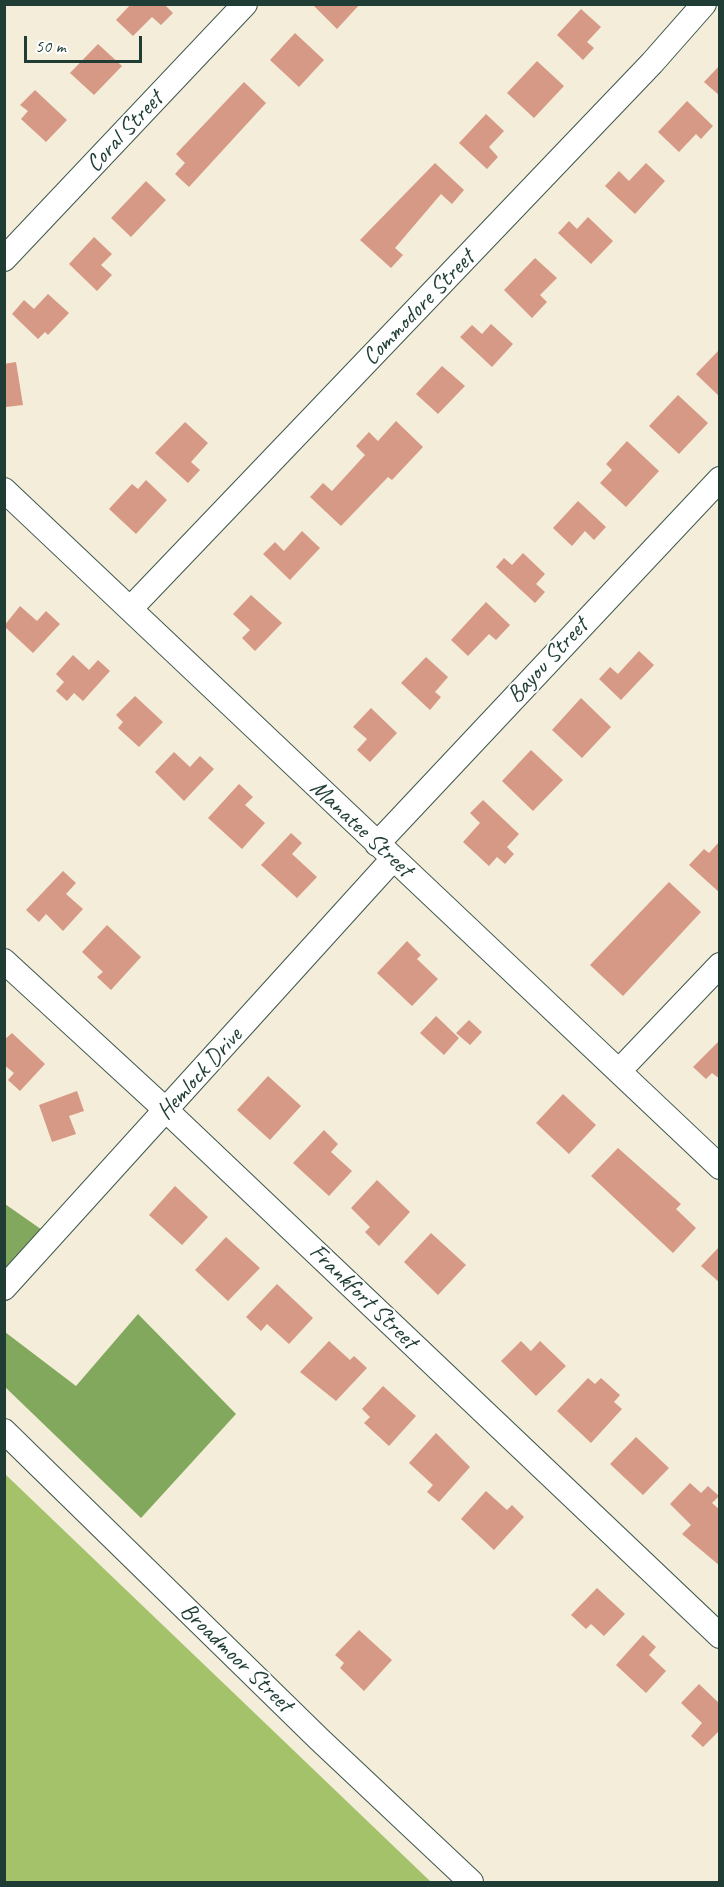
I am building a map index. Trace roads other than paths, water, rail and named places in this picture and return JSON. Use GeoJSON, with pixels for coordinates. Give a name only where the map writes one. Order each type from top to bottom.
{"type":"FeatureCollection","features":[{"type":"Feature","properties":{"kind":"street","name":"Coral Street"},"geometry":{"type":"LineString","coordinates":[[4,259],[244,4]]}},
{"type":"Feature","properties":{"kind":"street","name":"Commodore Street"},"geometry":{"type":"LineString","coordinates":[[130,609],[595,123],[705,4]]}},
{"type":"Feature","properties":{"kind":"street","name":"Bayou Street"},"geometry":{"type":"LineString","coordinates":[[385,851],[720,479]]}},
{"type":"Feature","properties":{"kind":"street","name":"Manatee Street"},"geometry":{"type":"LineString","coordinates":[[4,490],[720,1167]]}},
{"type":"Feature","properties":{"kind":"street","name":"Hemlock Drive"},"geometry":{"type":"LineString","coordinates":[[4,1288],[167,1111],[385,851]]}},
{"type":"Feature","properties":{"kind":"street","name":"Frankfort Street"},"geometry":{"type":"LineString","coordinates":[[4,961],[167,1111],[720,1636]]}},
{"type":"Feature","properties":{"kind":"street"},"geometry":{"type":"LineString","coordinates":[[619,1071],[720,965]]}},
{"type":"Feature","properties":{"kind":"street","name":"Broadmoor Street"},"geometry":{"type":"LineString","coordinates":[[4,1431],[319,1739],[471,1882]]}}]}
